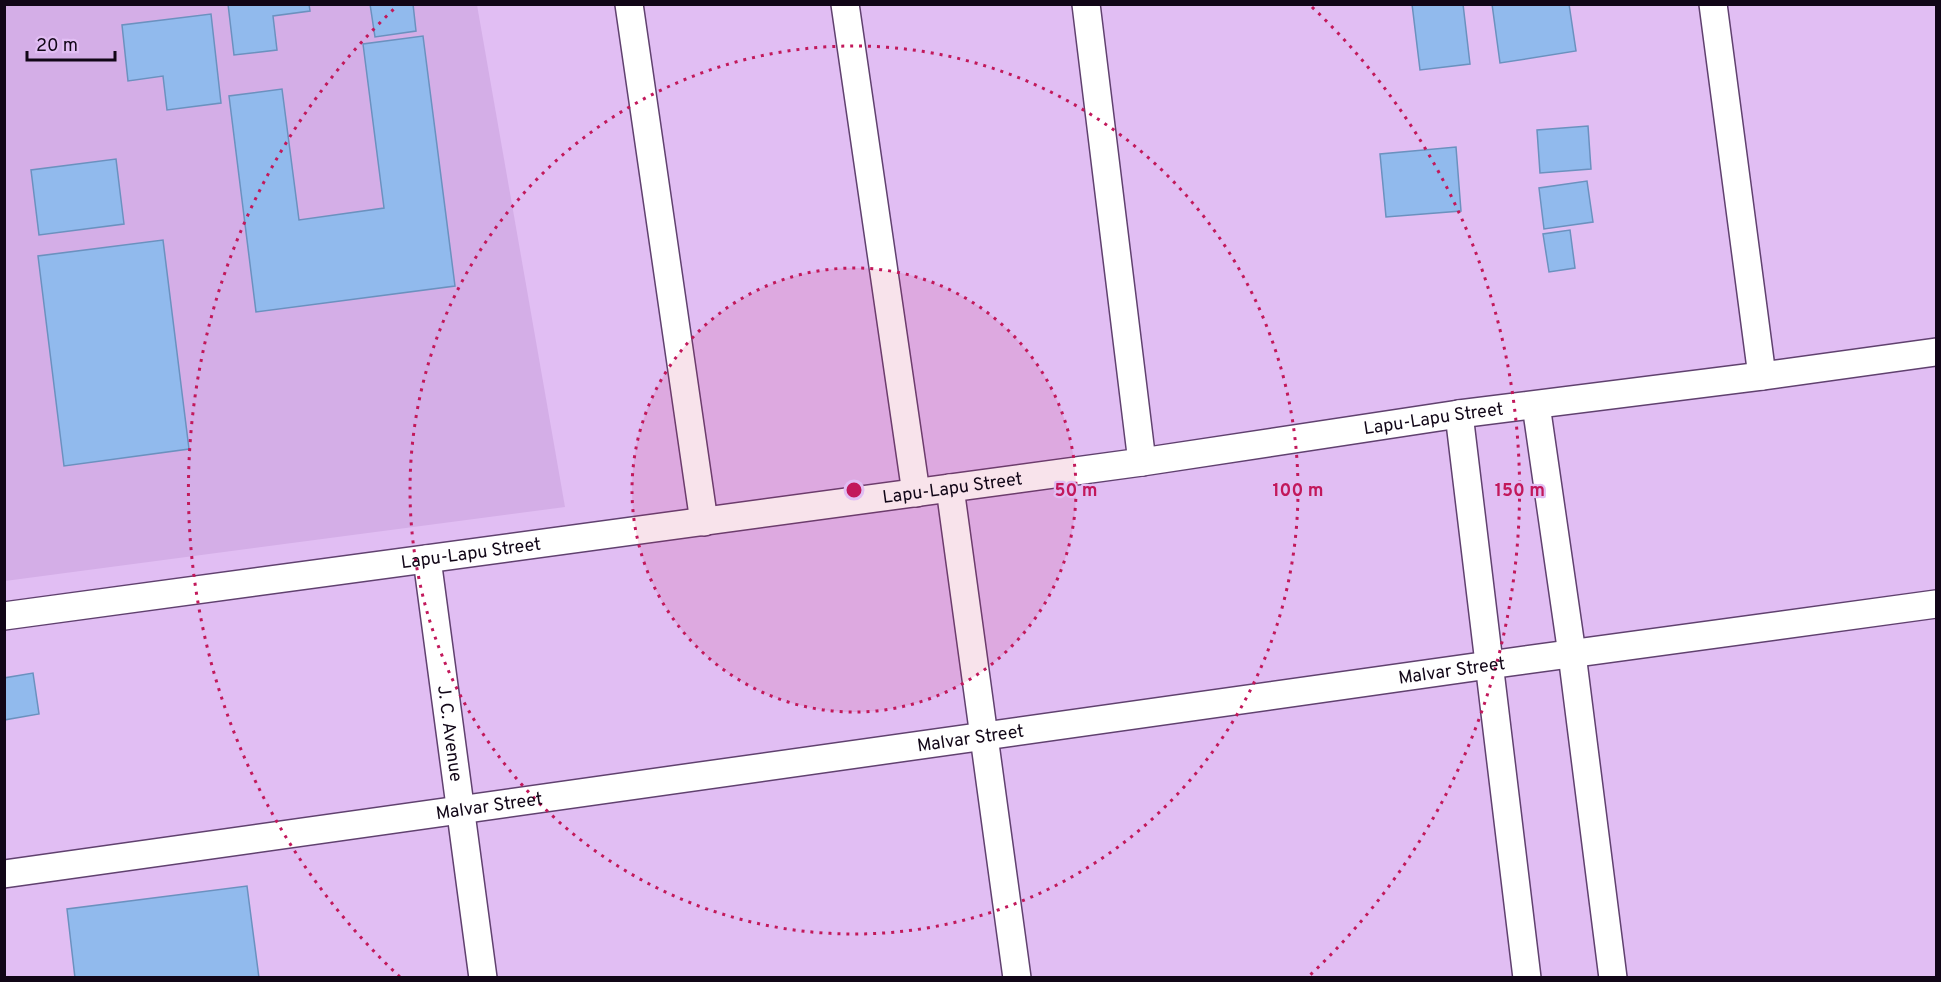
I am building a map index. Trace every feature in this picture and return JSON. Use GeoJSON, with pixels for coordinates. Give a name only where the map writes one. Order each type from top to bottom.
{"type":"FeatureCollection","features":[{"type":"Feature","properties":{"kind":"street"},"geometry":{"type":"LineString","coordinates":[[629,4],[704,522]]}},
{"type":"Feature","properties":{"kind":"street"},"geometry":{"type":"LineString","coordinates":[[845,4],[916,493]]}},
{"type":"Feature","properties":{"kind":"street"},"geometry":{"type":"LineString","coordinates":[[1086,4],[1142,462]]}},
{"type":"Feature","properties":{"kind":"street"},"geometry":{"type":"LineString","coordinates":[[1713,4],[1762,376]]}},
{"type":"Feature","properties":{"kind":"street","name":"Lapu-Lapu Street"},"geometry":{"type":"LineString","coordinates":[[4,616],[1142,462],[1459,414],[1936,352]]}},
{"type":"Feature","properties":{"kind":"street"},"geometry":{"type":"LineString","coordinates":[[1536,405],[1572,654],[1613,978]]}},
{"type":"Feature","properties":{"kind":"street"},"geometry":{"type":"LineString","coordinates":[[1459,414],[1527,978]]}},
{"type":"Feature","properties":{"kind":"street"},"geometry":{"type":"LineString","coordinates":[[950,488],[1017,978]]}},
{"type":"Feature","properties":{"kind":"street","name":"J. C. Avenue"},"geometry":{"type":"LineString","coordinates":[[427,559],[483,978]]}},
{"type":"Feature","properties":{"kind":"street","name":"Malvar Street"},"geometry":{"type":"LineString","coordinates":[[4,874],[1936,604]]}},
{"type":"Feature","properties":{"kind":"shaded area"},"geometry":{"type":"Polygon","coordinates":[[[4,5],[477,5],[565,507],[5,581],[4,5]]]}},
{"type":"Feature","properties":{"kind":"building"},"geometry":{"type":"Polygon","coordinates":[[[228,4],[309,4],[310,11],[273,16],[277,50],[234,55],[228,4]]]}},
{"type":"Feature","properties":{"kind":"building"},"geometry":{"type":"Polygon","coordinates":[[[370,4],[413,4],[416,31],[375,37],[370,4]]]}},
{"type":"Feature","properties":{"kind":"building"},"geometry":{"type":"Polygon","coordinates":[[[1412,4],[1463,4],[1470,64],[1420,70],[1412,4]]]}},
{"type":"Feature","properties":{"kind":"building"},"geometry":{"type":"Polygon","coordinates":[[[1492,4],[1569,4],[1576,51],[1500,63],[1492,4]]]}},
{"type":"Feature","properties":{"kind":"building"},"geometry":{"type":"Polygon","coordinates":[[[211,14],[221,103],[167,110],[163,76],[128,81],[122,25],[211,14]]]}},
{"type":"Feature","properties":{"kind":"building"},"geometry":{"type":"Polygon","coordinates":[[[423,36],[455,286],[256,312],[229,96],[282,89],[299,220],[384,208],[363,44],[423,36]]]}},
{"type":"Feature","properties":{"kind":"building"},"geometry":{"type":"Polygon","coordinates":[[[1588,126],[1591,169],[1540,173],[1537,130],[1588,126]]]}},
{"type":"Feature","properties":{"kind":"building"},"geometry":{"type":"Polygon","coordinates":[[[1456,147],[1461,211],[1386,217],[1380,154],[1456,147]]]}},
{"type":"Feature","properties":{"kind":"building"},"geometry":{"type":"Polygon","coordinates":[[[116,159],[124,224],[39,235],[31,170],[116,159]]]}},
{"type":"Feature","properties":{"kind":"building"},"geometry":{"type":"Polygon","coordinates":[[[1587,181],[1593,222],[1544,229],[1539,188],[1587,181]]]}},
{"type":"Feature","properties":{"kind":"building"},"geometry":{"type":"Polygon","coordinates":[[[1570,230],[1575,268],[1549,272],[1543,234],[1570,230]]]}},
{"type":"Feature","properties":{"kind":"building"},"geometry":{"type":"Polygon","coordinates":[[[163,240],[189,449],[64,466],[38,256],[163,240]]]}},
{"type":"Feature","properties":{"kind":"building"},"geometry":{"type":"Polygon","coordinates":[[[33,673],[39,714],[4,720],[4,678],[33,673]]]}},
{"type":"Feature","properties":{"kind":"building"},"geometry":{"type":"Polygon","coordinates":[[[247,886],[259,978],[75,978],[67,909],[247,886]]]}}]}
